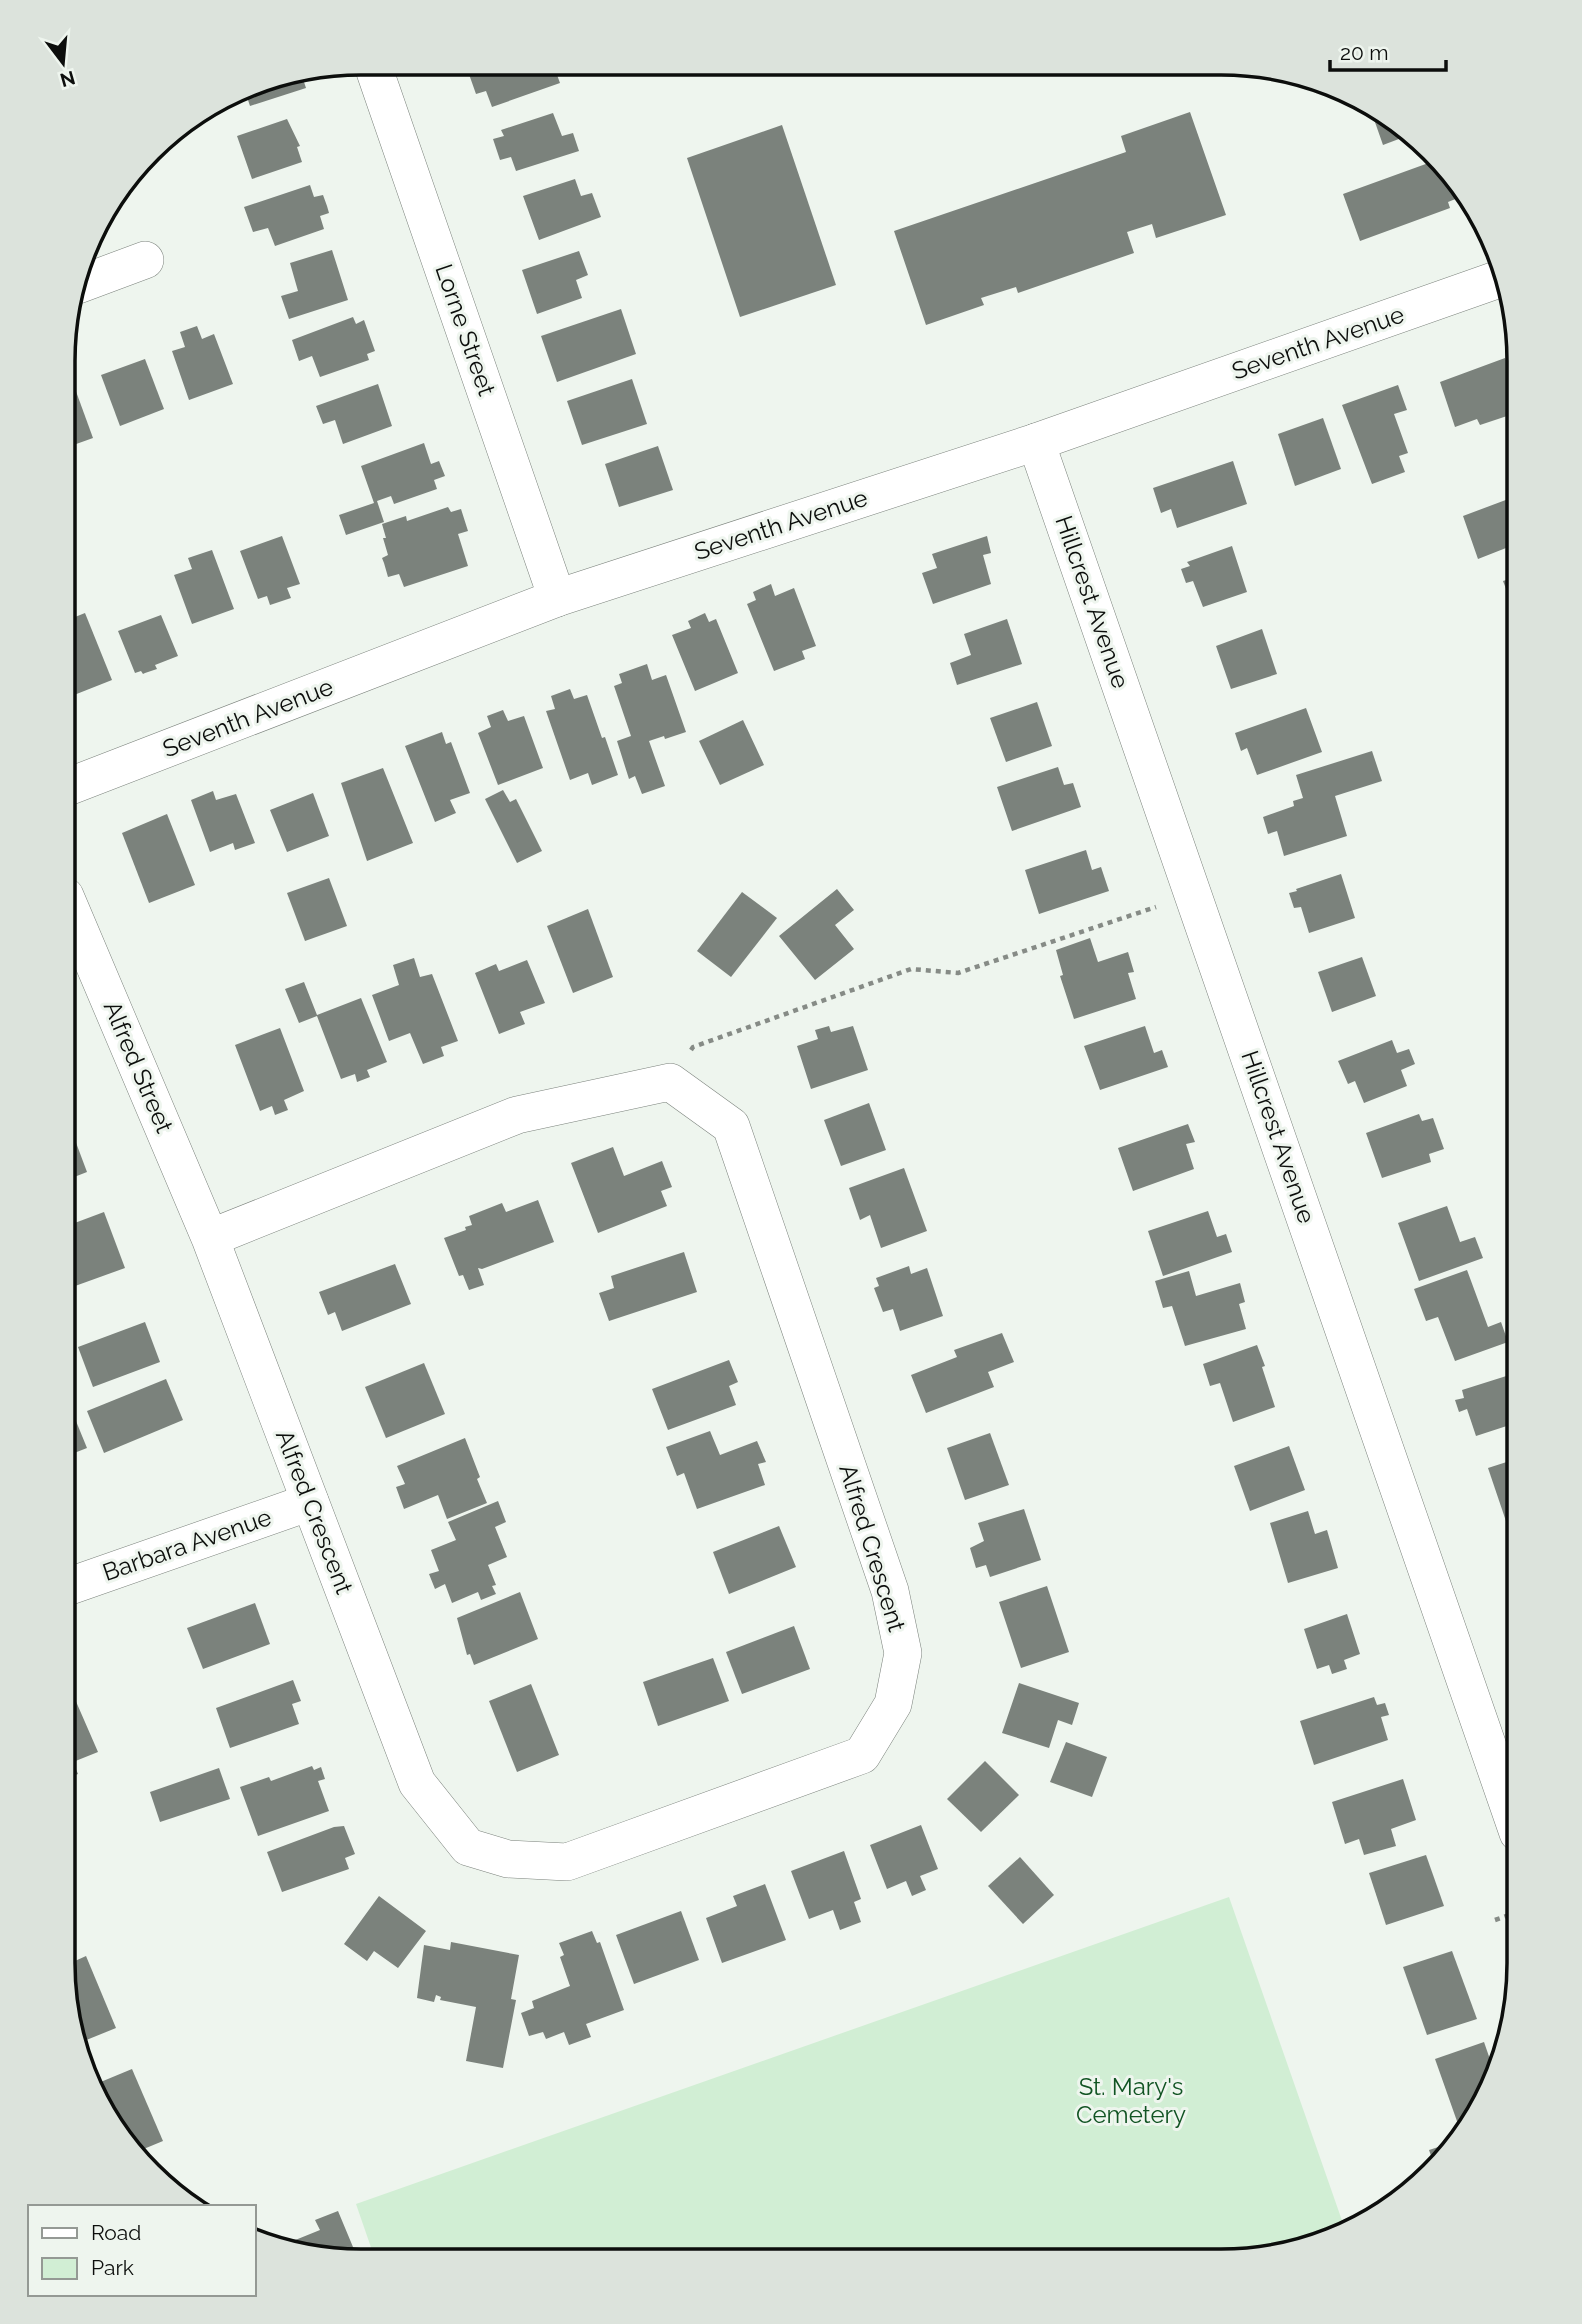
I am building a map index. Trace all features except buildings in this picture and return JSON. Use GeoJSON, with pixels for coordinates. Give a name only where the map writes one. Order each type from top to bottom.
{"type":"FeatureCollection","features":[{"type":"Feature","properties":{"kind":"street","name":"Lorne Street"},"geometry":{"type":"LineString","coordinates":[[376,75],[557,598]]}},
{"type":"Feature","properties":{"kind":"street"},"geometry":{"type":"LineString","coordinates":[[87,282],[145,260]]}},
{"type":"Feature","properties":{"kind":"street","name":"Seventh Avenue"},"geometry":{"type":"LineString","coordinates":[[75,784],[557,598],[1036,442],[1495,280]]}},
{"type":"Feature","properties":{"kind":"street","name":"Hillcrest Avenue"},"geometry":{"type":"LineString","coordinates":[[1036,442],[1507,1801]]}},
{"type":"Feature","properties":{"kind":"street","name":"Alfred Street"},"geometry":{"type":"LineString","coordinates":[[75,919],[211,1238]]}},
{"type":"Feature","properties":{"kind":"street"},"geometry":{"type":"LineString","coordinates":[[211,1238],[517,1115],[670,1082]]}},
{"type":"Feature","properties":{"kind":"street","name":"Alfred Crescent"},"geometry":{"type":"LineString","coordinates":[[211,1238],[417,1783],[467,1847],[508,1859],[567,1862],[862,1755],[893,1704],[903,1653],[890,1591],[731,1126],[670,1082]]}},
{"type":"Feature","properties":{"kind":"street","name":"Barbara Avenue"},"geometry":{"type":"LineString","coordinates":[[75,1584],[310,1502]]}},
{"type":"Feature","properties":{"kind":"path"},"geometry":{"type":"LineString","coordinates":[[670,1082],[693,1047],[911,969],[958,973],[1194,894]]}},
{"type":"Feature","properties":{"kind":"path"},"geometry":{"type":"LineString","coordinates":[[1495,1920],[1507,1916]]}},
{"type":"Feature","properties":{"kind":"green space","name":"St. Mary's Cemetery"},"geometry":{"type":"Polygon","coordinates":[[[1229,1897],[1342,2221],[1295,2239],[1220,2249],[372,2249],[356,2204],[1229,1897]]]}}]}
